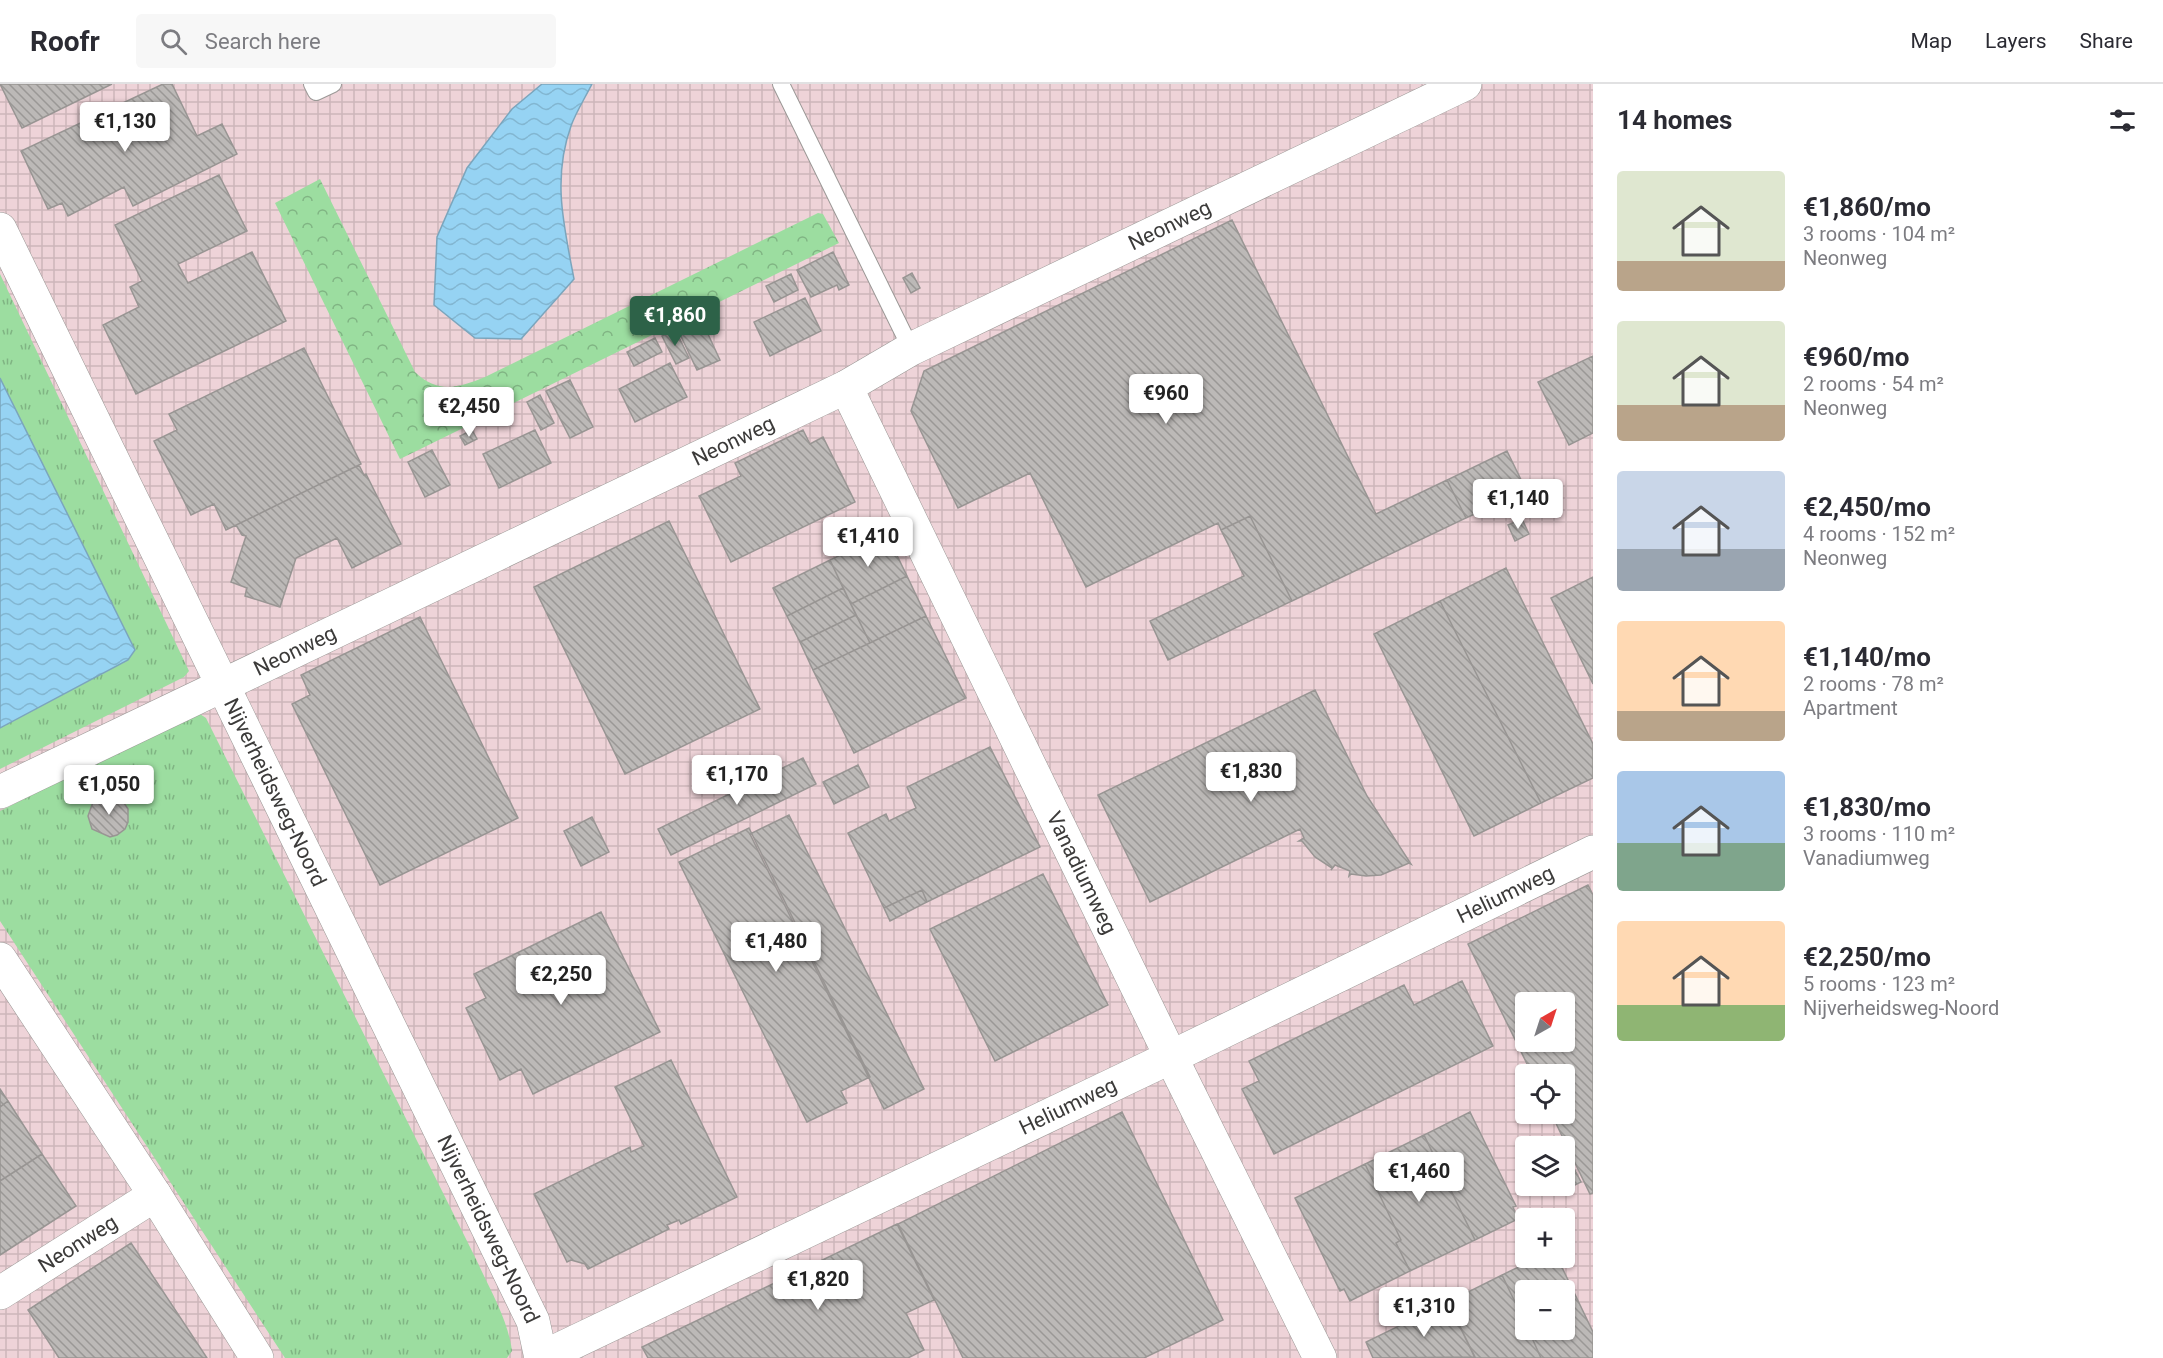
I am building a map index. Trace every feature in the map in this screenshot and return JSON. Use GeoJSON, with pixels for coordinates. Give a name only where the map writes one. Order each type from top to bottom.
{"type":"FeatureCollection","features":[{"type":"Feature","properties":{"kind":"street","name":"Neonweg"},"geometry":{"type":"LineString","coordinates":[[0,792],[846,387],[912,349],[1448,88]]}},
{"type":"Feature","properties":{"kind":"street","name":"Nijverheidsweg-Noord"},"geometry":{"type":"LineString","coordinates":[[0,229],[533,1321],[541,1358]]}},
{"type":"Feature","properties":{"kind":"street","name":"Vanadiumweg"},"geometry":{"type":"LineString","coordinates":[[846,387],[1171,1057],[1320,1358]]}},
{"type":"Feature","properties":{"kind":"street","name":"Heliumweg"},"geometry":{"type":"LineString","coordinates":[[541,1358],[1171,1057],[1593,852]]}},
{"type":"Feature","properties":{"kind":"street"},"geometry":{"type":"LineString","coordinates":[[0,960],[155,1196],[257,1358]]}},
{"type":"Feature","properties":{"kind":"street","name":"Neonweg"},"geometry":{"type":"LineString","coordinates":[[0,1293],[155,1196]]}},
{"type":"Feature","properties":{"kind":"lane"},"geometry":{"type":"LineString","coordinates":[[312,84],[316,92],[333,84]]}},
{"type":"Feature","properties":{"kind":"lane"},"geometry":{"type":"LineString","coordinates":[[781,84],[912,349]]}},
{"type":"Feature","properties":{"kind":"shaded area"},"geometry":{"type":"Polygon","coordinates":[[[0,84],[1593,84],[1593,1358],[0,1358],[0,84]]]}},
{"type":"Feature","properties":{"kind":"green space"},"geometry":{"type":"Polygon","coordinates":[[[320,179],[415,372],[432,384],[440,386],[457,386],[485,377],[818,213],[823,214],[839,243],[400,459],[275,203],[320,179]]]}},
{"type":"Feature","properties":{"kind":"green space"},"geometry":{"type":"Polygon","coordinates":[[[0,274],[189,671],[184,677],[0,769],[0,728],[128,660],[135,650],[0,378],[0,274]]]}},
{"type":"Feature","properties":{"kind":"green space"},"geometry":{"type":"Polygon","coordinates":[[[197,712],[206,718],[492,1292],[510,1339],[512,1351],[507,1358],[285,1358],[0,921],[0,811],[197,712]]]}},
{"type":"Feature","properties":{"kind":"water"},"geometry":{"type":"Polygon","coordinates":[[[542,84],[592,84],[571,126],[562,165],[564,221],[574,279],[521,339],[475,338],[434,305],[437,237],[467,168],[512,109],[542,84]]]}},
{"type":"Feature","properties":{"kind":"water"},"geometry":{"type":"Polygon","coordinates":[[[0,378],[135,650],[128,660],[0,728],[0,378]]]}},
{"type":"Feature","properties":{"kind":"building"},"geometry":{"type":"Polygon","coordinates":[[[0,84],[112,84],[22,128],[0,84]]]}},
{"type":"Feature","properties":{"kind":"building"},"geometry":{"type":"Polygon","coordinates":[[[163,84],[172,84],[197,136],[222,124],[237,154],[133,206],[124,187],[68,216],[62,203],[48,209],[21,151],[163,84]]]}},
{"type":"Feature","properties":{"kind":"building"},"geometry":{"type":"Polygon","coordinates":[[[219,175],[247,231],[178,264],[188,283],[252,252],[286,321],[136,394],[103,325],[139,307],[130,287],[142,281],[115,225],[219,175]]]}},
{"type":"Feature","properties":{"kind":"building"},"geometry":{"type":"Polygon","coordinates":[[[1232,220],[1376,514],[1447,480],[1466,518],[1292,601],[1250,516],[1221,530],[1218,523],[1086,587],[1030,473],[958,508],[911,411],[924,371],[1232,220]]]}},
{"type":"Feature","properties":{"kind":"building"},"geometry":{"type":"Polygon","coordinates":[[[833,252],[849,285],[839,290],[837,285],[811,297],[797,270],[833,252]]]}},
{"type":"Feature","properties":{"kind":"building"},"geometry":{"type":"Polygon","coordinates":[[[912,273],[920,288],[911,293],[903,278],[912,273]]]}},
{"type":"Feature","properties":{"kind":"building"},"geometry":{"type":"Polygon","coordinates":[[[791,274],[798,290],[774,302],[766,286],[791,274]]]}},
{"type":"Feature","properties":{"kind":"building"},"geometry":{"type":"Polygon","coordinates":[[[805,298],[821,331],[770,356],[754,322],[805,298]]]}},
{"type":"Feature","properties":{"kind":"building"},"geometry":{"type":"Polygon","coordinates":[[[701,319],[720,360],[697,370],[678,330],[701,319]]]}},
{"type":"Feature","properties":{"kind":"building"},"geometry":{"type":"Polygon","coordinates":[[[675,329],[689,358],[676,364],[662,336],[675,329]]]}},
{"type":"Feature","properties":{"kind":"building"},"geometry":{"type":"Polygon","coordinates":[[[655,338],[662,352],[634,366],[627,352],[655,338]]]}},
{"type":"Feature","properties":{"kind":"building"},"geometry":{"type":"Polygon","coordinates":[[[304,348],[361,464],[226,530],[214,504],[191,515],[154,441],[177,430],[169,414],[304,348]]]}},
{"type":"Feature","properties":{"kind":"building"},"geometry":{"type":"Polygon","coordinates":[[[1593,356],[1593,433],[1569,445],[1538,382],[1593,356]]]}},
{"type":"Feature","properties":{"kind":"building"},"geometry":{"type":"Polygon","coordinates":[[[670,363],[687,397],[635,422],[619,389],[670,363]]]}},
{"type":"Feature","properties":{"kind":"building"},"geometry":{"type":"Polygon","coordinates":[[[570,380],[593,427],[570,438],[546,391],[570,380]]]}},
{"type":"Feature","properties":{"kind":"building"},"geometry":{"type":"Polygon","coordinates":[[[540,395],[554,423],[541,430],[527,402],[540,395]]]}},
{"type":"Feature","properties":{"kind":"building"},"geometry":{"type":"Polygon","coordinates":[[[472,430],[477,439],[465,445],[460,436],[472,430]]]}},
{"type":"Feature","properties":{"kind":"building"},"geometry":{"type":"Polygon","coordinates":[[[535,430],[551,463],[499,488],[483,454],[535,430]]]}},
{"type":"Feature","properties":{"kind":"building"},"geometry":{"type":"Polygon","coordinates":[[[803,430],[810,444],[823,437],[855,502],[731,562],[699,496],[741,476],[735,463],[803,430]]]}},
{"type":"Feature","properties":{"kind":"building"},"geometry":{"type":"Polygon","coordinates":[[[432,450],[450,485],[425,497],[408,462],[432,450]]]}},
{"type":"Feature","properties":{"kind":"building"},"geometry":{"type":"Polygon","coordinates":[[[1507,451],[1526,490],[1466,518],[1447,480],[1507,451]]]}},
{"type":"Feature","properties":{"kind":"building"},"geometry":{"type":"Polygon","coordinates":[[[359,465],[364,475],[366,474],[401,544],[352,568],[337,538],[296,558],[280,607],[245,596],[247,588],[231,582],[246,536],[242,535],[236,525],[359,465]]]}},
{"type":"Feature","properties":{"kind":"building"},"geometry":{"type":"Polygon","coordinates":[[[1250,516],[1292,601],[1168,660],[1150,621],[1244,576],[1221,530],[1250,516]]]}},
{"type":"Feature","properties":{"kind":"building"},"geometry":{"type":"Polygon","coordinates":[[[1522,519],[1529,534],[1515,541],[1508,525],[1522,519]]]}},
{"type":"Feature","properties":{"kind":"building"},"geometry":{"type":"Polygon","coordinates":[[[669,521],[760,709],[625,774],[534,587],[669,521]]]}},
{"type":"Feature","properties":{"kind":"building"},"geometry":{"type":"Polygon","coordinates":[[[886,533],[907,576],[851,604],[830,560],[886,533]]]}},
{"type":"Feature","properties":{"kind":"building"},"geometry":{"type":"Polygon","coordinates":[[[830,560],[843,588],[787,616],[773,588],[830,560]]]}},
{"type":"Feature","properties":{"kind":"building"},"geometry":{"type":"Polygon","coordinates":[[[1506,568],[1593,744],[1593,778],[1541,803],[1440,601],[1506,568]]]}},
{"type":"Feature","properties":{"kind":"building"},"geometry":{"type":"Polygon","coordinates":[[[907,576],[926,616],[870,643],[851,604],[907,576]]]}},
{"type":"Feature","properties":{"kind":"building"},"geometry":{"type":"Polygon","coordinates":[[[1593,577],[1593,684],[1551,598],[1593,577]]]}},
{"type":"Feature","properties":{"kind":"building"},"geometry":{"type":"Polygon","coordinates":[[[843,588],[856,615],[800,642],[787,616],[843,588]]]}},
{"type":"Feature","properties":{"kind":"building"},"geometry":{"type":"Polygon","coordinates":[[[1440,601],[1541,803],[1474,836],[1374,634],[1440,601]]]}},
{"type":"Feature","properties":{"kind":"building"},"geometry":{"type":"Polygon","coordinates":[[[856,615],[870,643],[813,670],[800,642],[856,615]]]}},
{"type":"Feature","properties":{"kind":"building"},"geometry":{"type":"Polygon","coordinates":[[[926,616],[966,698],[854,753],[813,670],[926,616]]]}},
{"type":"Feature","properties":{"kind":"building"},"geometry":{"type":"Polygon","coordinates":[[[420,617],[518,818],[380,885],[292,704],[310,695],[301,675],[420,617]]]}},
{"type":"Feature","properties":{"kind":"building"},"geometry":{"type":"Polygon","coordinates":[[[1315,690],[1367,796],[1411,864],[1381,875],[1351,874],[1349,876],[1350,871],[1335,865],[1331,870],[1332,868],[1315,857],[1302,841],[1299,841],[1304,838],[1300,829],[1150,902],[1098,795],[1315,690]]]}},
{"type":"Feature","properties":{"kind":"building"},"geometry":{"type":"Polygon","coordinates":[[[990,747],[1040,847],[927,902],[922,890],[884,908],[848,833],[886,814],[889,821],[916,808],[907,787],[990,747]]]}},
{"type":"Feature","properties":{"kind":"building"},"geometry":{"type":"Polygon","coordinates":[[[803,758],[816,784],[671,855],[658,829],[803,758]]]}},
{"type":"Feature","properties":{"kind":"building"},"geometry":{"type":"Polygon","coordinates":[[[858,765],[869,787],[834,804],[823,782],[858,765]]]}},
{"type":"Feature","properties":{"kind":"building"},"geometry":{"type":"Polygon","coordinates":[[[107,796],[122,800],[128,809],[128,822],[125,829],[110,837],[92,829],[88,816],[93,802],[107,796]]]}},
{"type":"Feature","properties":{"kind":"building"},"geometry":{"type":"Polygon","coordinates":[[[789,815],[924,1089],[884,1109],[750,834],[789,815]]]}},
{"type":"Feature","properties":{"kind":"building"},"geometry":{"type":"Polygon","coordinates":[[[592,817],[609,852],[581,866],[564,831],[592,817]]]}},
{"type":"Feature","properties":{"kind":"building"},"geometry":{"type":"Polygon","coordinates":[[[749,828],[870,1077],[841,1091],[847,1103],[807,1122],[679,862],[749,828]]]}},
{"type":"Feature","properties":{"kind":"building"},"geometry":{"type":"Polygon","coordinates":[[[1043,874],[1108,1005],[995,1061],[930,929],[1043,874]]]}},
{"type":"Feature","properties":{"kind":"building"},"geometry":{"type":"Polygon","coordinates":[[[1588,885],[1593,895],[1593,1193],[1590,1194],[1575,1163],[1575,1136],[1562,1136],[1556,1124],[1575,1124],[1575,1064],[1527,1064],[1521,1052],[1575,1052],[1575,992],[1515,992],[1515,1039],[1468,944],[1588,885]]]}},
{"type":"Feature","properties":{"kind":"building"},"geometry":{"type":"Polygon","coordinates":[[[922,890],[927,902],[890,921],[884,908],[922,890]]]}},
{"type":"Feature","properties":{"kind":"building"},"geometry":{"type":"Polygon","coordinates":[[[601,912],[660,1032],[533,1094],[521,1069],[500,1080],[466,1008],[486,998],[474,974],[601,912]]]}},
{"type":"Feature","properties":{"kind":"building"},"geometry":{"type":"Polygon","coordinates":[[[1462,981],[1493,1046],[1274,1154],[1242,1089],[1259,1081],[1249,1061],[1404,985],[1414,1005],[1462,981]]]}},
{"type":"Feature","properties":{"kind":"building"},"geometry":{"type":"Polygon","coordinates":[[[671,1060],[737,1197],[681,1224],[679,1220],[667,1225],[669,1229],[588,1269],[585,1264],[571,1260],[567,1262],[534,1194],[630,1147],[631,1152],[644,1146],[615,1087],[671,1060]]]}},
{"type":"Feature","properties":{"kind":"building"},"geometry":{"type":"Polygon","coordinates":[[[0,1089],[8,1101],[0,1107],[0,1089]]]}},
{"type":"Feature","properties":{"kind":"building"},"geometry":{"type":"Polygon","coordinates":[[[8,1101],[42,1154],[0,1181],[0,1107],[8,1101]]]}},
{"type":"Feature","properties":{"kind":"building"},"geometry":{"type":"Polygon","coordinates":[[[1122,1112],[1223,1320],[1144,1358],[963,1358],[898,1224],[1122,1112]]]}},
{"type":"Feature","properties":{"kind":"building"},"geometry":{"type":"Polygon","coordinates":[[[1470,1112],[1516,1206],[1513,1207],[1515,1220],[1475,1240],[1424,1135],[1470,1112]]]}},
{"type":"Feature","properties":{"kind":"building"},"geometry":{"type":"Polygon","coordinates":[[[1424,1135],[1475,1240],[1410,1271],[1396,1243],[1401,1240],[1365,1164],[1424,1135]]]}},
{"type":"Feature","properties":{"kind":"building"},"geometry":{"type":"Polygon","coordinates":[[[42,1154],[76,1206],[0,1255],[0,1181],[42,1154]]]}},
{"type":"Feature","properties":{"kind":"building"},"geometry":{"type":"Polygon","coordinates":[[[1365,1164],[1401,1240],[1396,1243],[1410,1271],[1350,1301],[1344,1289],[1340,1291],[1295,1198],[1365,1164]]]}},
{"type":"Feature","properties":{"kind":"building"},"geometry":{"type":"Polygon","coordinates":[[[1575,1170],[1581,1182],[1575,1185],[1575,1170]]]}},
{"type":"Feature","properties":{"kind":"building"},"geometry":{"type":"Polygon","coordinates":[[[897,1224],[934,1300],[906,1313],[924,1350],[908,1358],[648,1358],[642,1347],[897,1224]]]}},
{"type":"Feature","properties":{"kind":"building"},"geometry":{"type":"Polygon","coordinates":[[[131,1243],[207,1358],[59,1358],[28,1310],[131,1243]]]}},
{"type":"Feature","properties":{"kind":"building"},"geometry":{"type":"Polygon","coordinates":[[[1516,1268],[1562,1268],[1568,1280],[1515,1280],[1515,1302],[1502,1275],[1516,1268]]]}},
{"type":"Feature","properties":{"kind":"building"},"geometry":{"type":"Polygon","coordinates":[[[1502,1275],[1515,1302],[1515,1340],[1533,1340],[1541,1358],[1475,1358],[1448,1302],[1502,1275]]]}},
{"type":"Feature","properties":{"kind":"building"},"geometry":{"type":"Polygon","coordinates":[[[1575,1294],[1593,1332],[1593,1358],[1541,1358],[1533,1340],[1575,1340],[1575,1294]]]}},
{"type":"Feature","properties":{"kind":"building"},"geometry":{"type":"Polygon","coordinates":[[[1448,1302],[1475,1357],[1373,1358],[1366,1342],[1448,1302]]]}}]}
